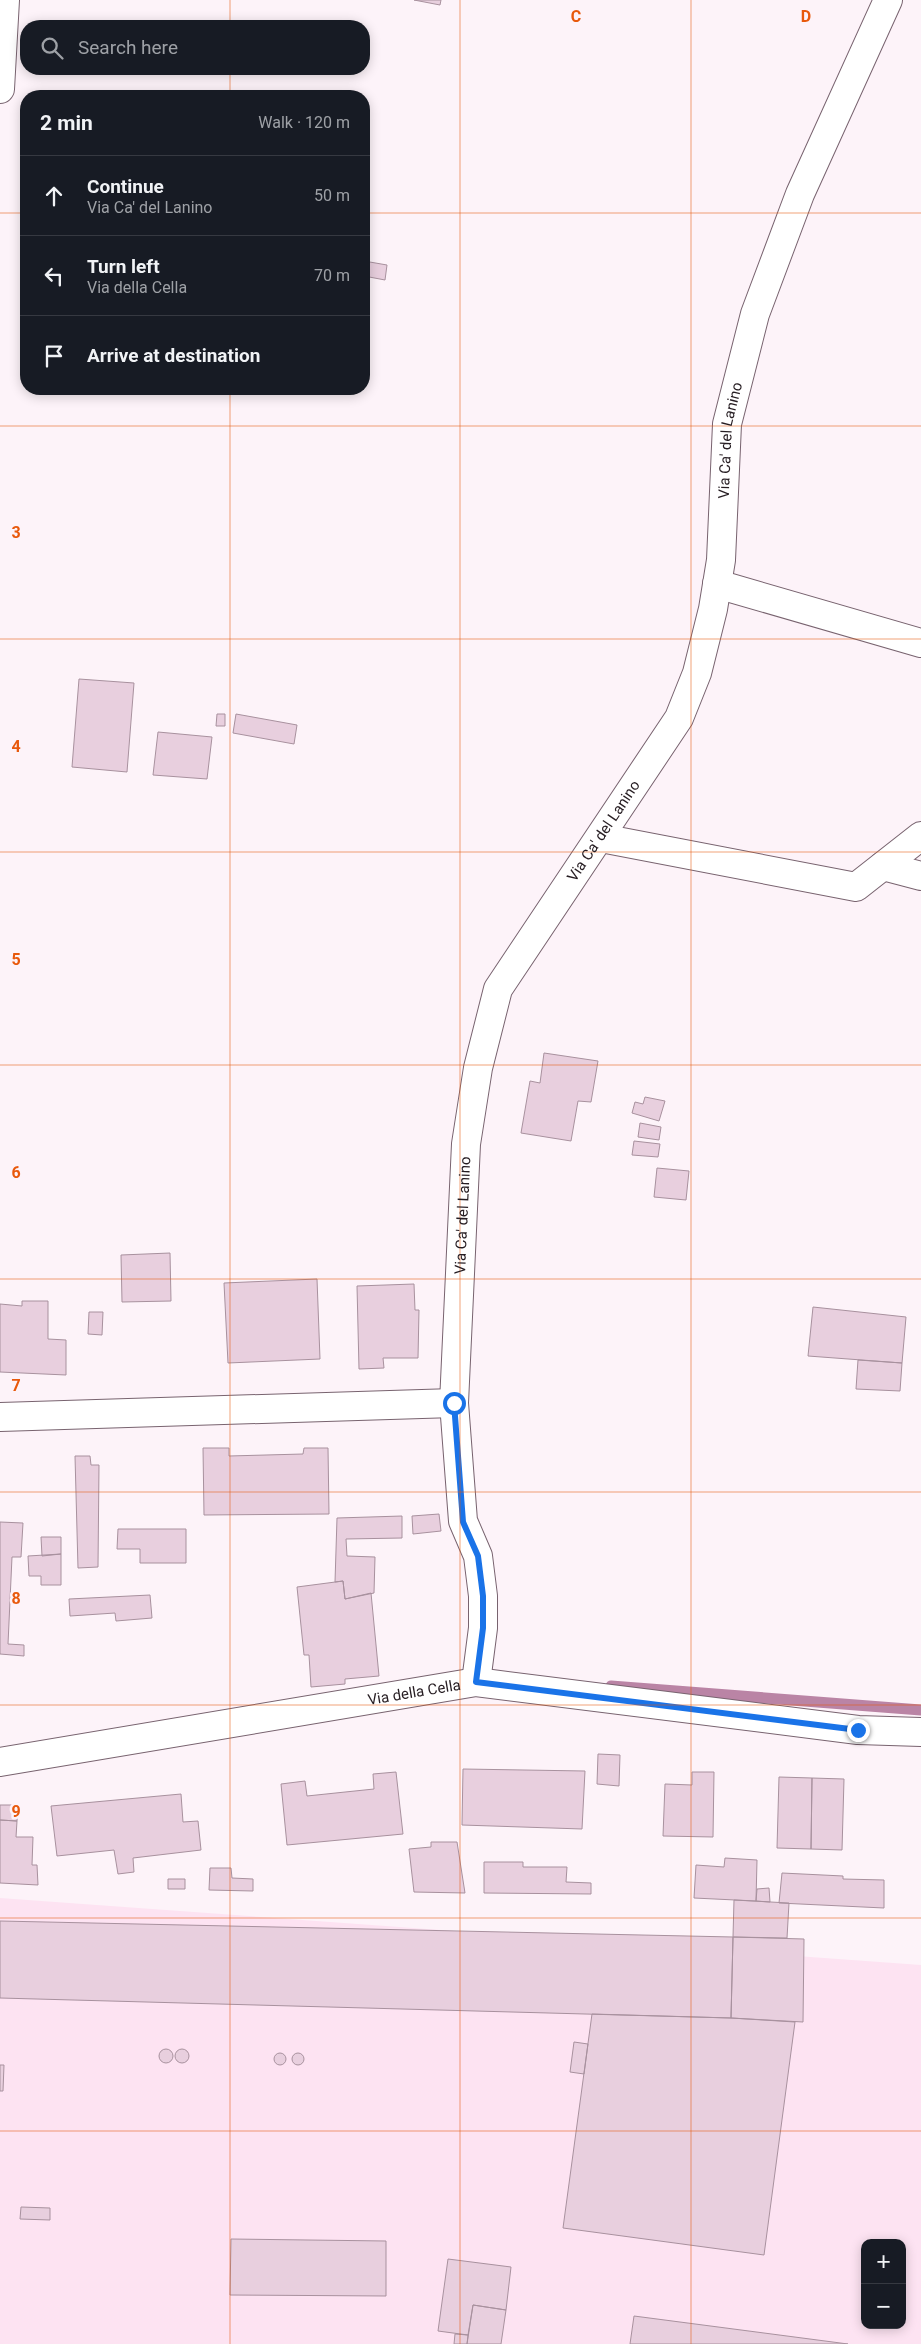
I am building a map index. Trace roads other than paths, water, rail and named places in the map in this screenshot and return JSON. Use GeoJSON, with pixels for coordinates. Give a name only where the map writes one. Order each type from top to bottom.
{"type":"FeatureCollection","features":[{"type":"Feature","properties":{"kind":"street"},"geometry":{"type":"LineString","coordinates":[[0,89],[5,0]]}},
{"type":"Feature","properties":{"kind":"street","name":"Via Ca' del Lanino"},"geometry":{"type":"LineString","coordinates":[[476,1682],[483,1628],[483,1596],[478,1556],[463,1522],[454,1403],[466,1144],[478,1068],[498,989],[601,838],[679,718],[697,673],[713,609],[720,560],[727,424],[755,314],[800,194],[888,0]]}},
{"type":"Feature","properties":{"kind":"street"},"geometry":{"type":"LineString","coordinates":[[717,584],[921,643]]}},
{"type":"Feature","properties":{"kind":"street"},"geometry":{"type":"LineString","coordinates":[[601,838],[856,887],[921,836]]}},
{"type":"Feature","properties":{"kind":"street"},"geometry":{"type":"LineString","coordinates":[[884,866],[921,876]]}},
{"type":"Feature","properties":{"kind":"street"},"geometry":{"type":"LineString","coordinates":[[0,1417],[454,1403]]}},
{"type":"Feature","properties":{"kind":"street","name":"Via della Cella"},"geometry":{"type":"LineString","coordinates":[[0,1762],[476,1682],[858,1730],[921,1732]]}},
{"type":"Feature","properties":{"kind":"waterway"},"geometry":{"type":"LineString","coordinates":[[611,1686],[921,1710]]}}]}
